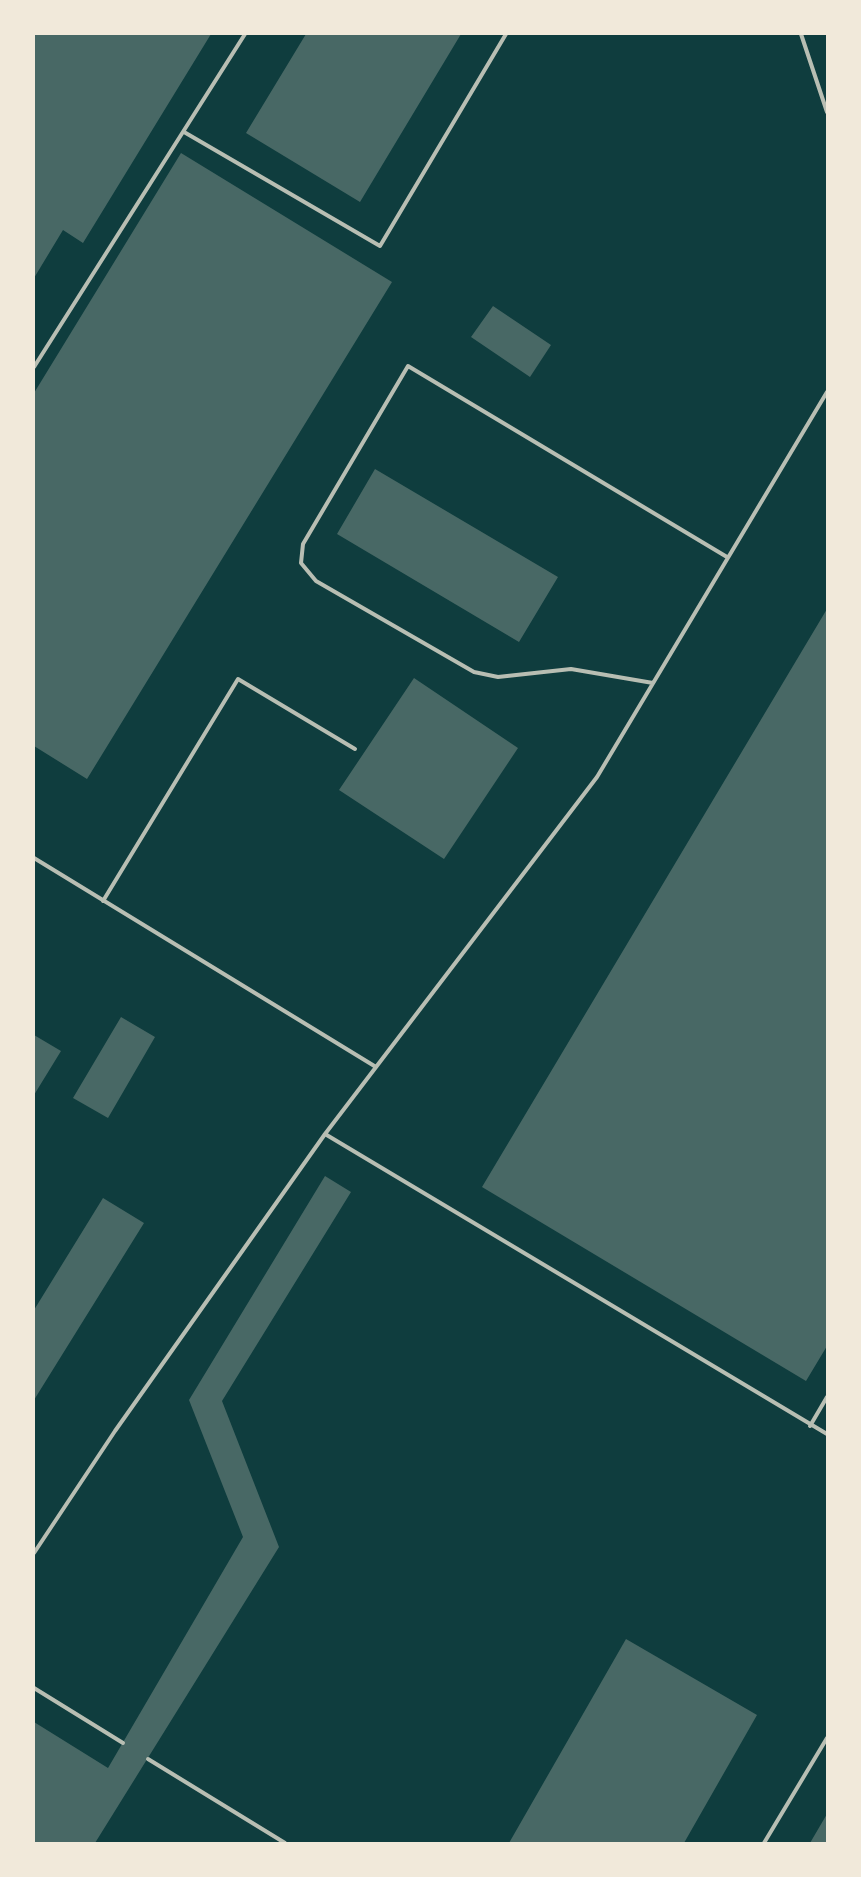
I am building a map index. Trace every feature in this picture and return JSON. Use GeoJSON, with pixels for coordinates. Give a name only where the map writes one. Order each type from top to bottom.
{"type":"FeatureCollection","features":[{"type":"Feature","properties":{"kind":"lane"},"geometry":{"type":"LineString","coordinates":[[34,367],[245,34]]}},
{"type":"Feature","properties":{"kind":"lane"},"geometry":{"type":"LineString","coordinates":[[184,132],[380,246],[506,34]]}},
{"type":"Feature","properties":{"kind":"lane"},"geometry":{"type":"LineString","coordinates":[[801,34],[827,112]]}},
{"type":"Feature","properties":{"kind":"lane"},"geometry":{"type":"LineString","coordinates":[[654,683],[571,669],[498,677],[474,672],[316,581],[301,563],[303,544],[408,366],[727,557]]}},
{"type":"Feature","properties":{"kind":"lane"},"geometry":{"type":"LineString","coordinates":[[34,1553],[115,1431],[325,1134],[597,777],[827,392]]}},
{"type":"Feature","properties":{"kind":"lane"},"geometry":{"type":"LineString","coordinates":[[103,900],[238,680],[355,749]]}},
{"type":"Feature","properties":{"kind":"lane"},"geometry":{"type":"LineString","coordinates":[[34,858],[376,1067]]}},
{"type":"Feature","properties":{"kind":"lane"},"geometry":{"type":"LineString","coordinates":[[325,1134],[810,1426],[827,1434]]}},
{"type":"Feature","properties":{"kind":"lane"},"geometry":{"type":"LineString","coordinates":[[810,1426],[827,1397]]}},
{"type":"Feature","properties":{"kind":"lane"},"geometry":{"type":"LineString","coordinates":[[34,1688],[123,1743]]}},
{"type":"Feature","properties":{"kind":"lane"},"geometry":{"type":"LineString","coordinates":[[764,1843],[827,1738]]}},
{"type":"Feature","properties":{"kind":"lane"},"geometry":{"type":"LineString","coordinates":[[148,1758],[285,1843]]}},
{"type":"Feature","properties":{"kind":"building"},"geometry":{"type":"Polygon","coordinates":[[[34,34],[211,34],[83,243],[63,230],[34,278],[34,34]]]}},
{"type":"Feature","properties":{"kind":"building"},"geometry":{"type":"Polygon","coordinates":[[[306,34],[461,34],[360,202],[246,133],[306,34]]]}},
{"type":"Feature","properties":{"kind":"building"},"geometry":{"type":"Polygon","coordinates":[[[181,153],[392,282],[87,779],[34,746],[34,393],[181,153]]]}},
{"type":"Feature","properties":{"kind":"building"},"geometry":{"type":"Polygon","coordinates":[[[493,306],[551,345],[530,377],[471,337],[493,306]]]}},
{"type":"Feature","properties":{"kind":"building"},"geometry":{"type":"Polygon","coordinates":[[[375,469],[558,577],[519,642],[337,534],[375,469]]]}},
{"type":"Feature","properties":{"kind":"building"},"geometry":{"type":"Polygon","coordinates":[[[827,609],[827,1346],[806,1381],[482,1187],[827,609]]]}},
{"type":"Feature","properties":{"kind":"building"},"geometry":{"type":"Polygon","coordinates":[[[414,678],[518,748],[444,859],[339,790],[414,678]]]}},
{"type":"Feature","properties":{"kind":"building"},"geometry":{"type":"Polygon","coordinates":[[[121,1017],[155,1037],[108,1118],[73,1098],[121,1017]]]}},
{"type":"Feature","properties":{"kind":"building"},"geometry":{"type":"Polygon","coordinates":[[[34,1035],[61,1051],[34,1095],[34,1035]]]}},
{"type":"Feature","properties":{"kind":"building"},"geometry":{"type":"Polygon","coordinates":[[[325,1176],[351,1192],[222,1401],[279,1547],[95,1843],[34,1843],[34,1722],[108,1768],[243,1537],[189,1400],[325,1176]]]}},
{"type":"Feature","properties":{"kind":"building"},"geometry":{"type":"Polygon","coordinates":[[[103,1198],[144,1223],[34,1400],[34,1310],[103,1198]]]}},
{"type":"Feature","properties":{"kind":"building"},"geometry":{"type":"Polygon","coordinates":[[[626,1639],[757,1715],[684,1843],[509,1843],[626,1639]]]}},
{"type":"Feature","properties":{"kind":"building"},"geometry":{"type":"Polygon","coordinates":[[[827,1814],[827,1843],[810,1843],[827,1814]]]}}]}
